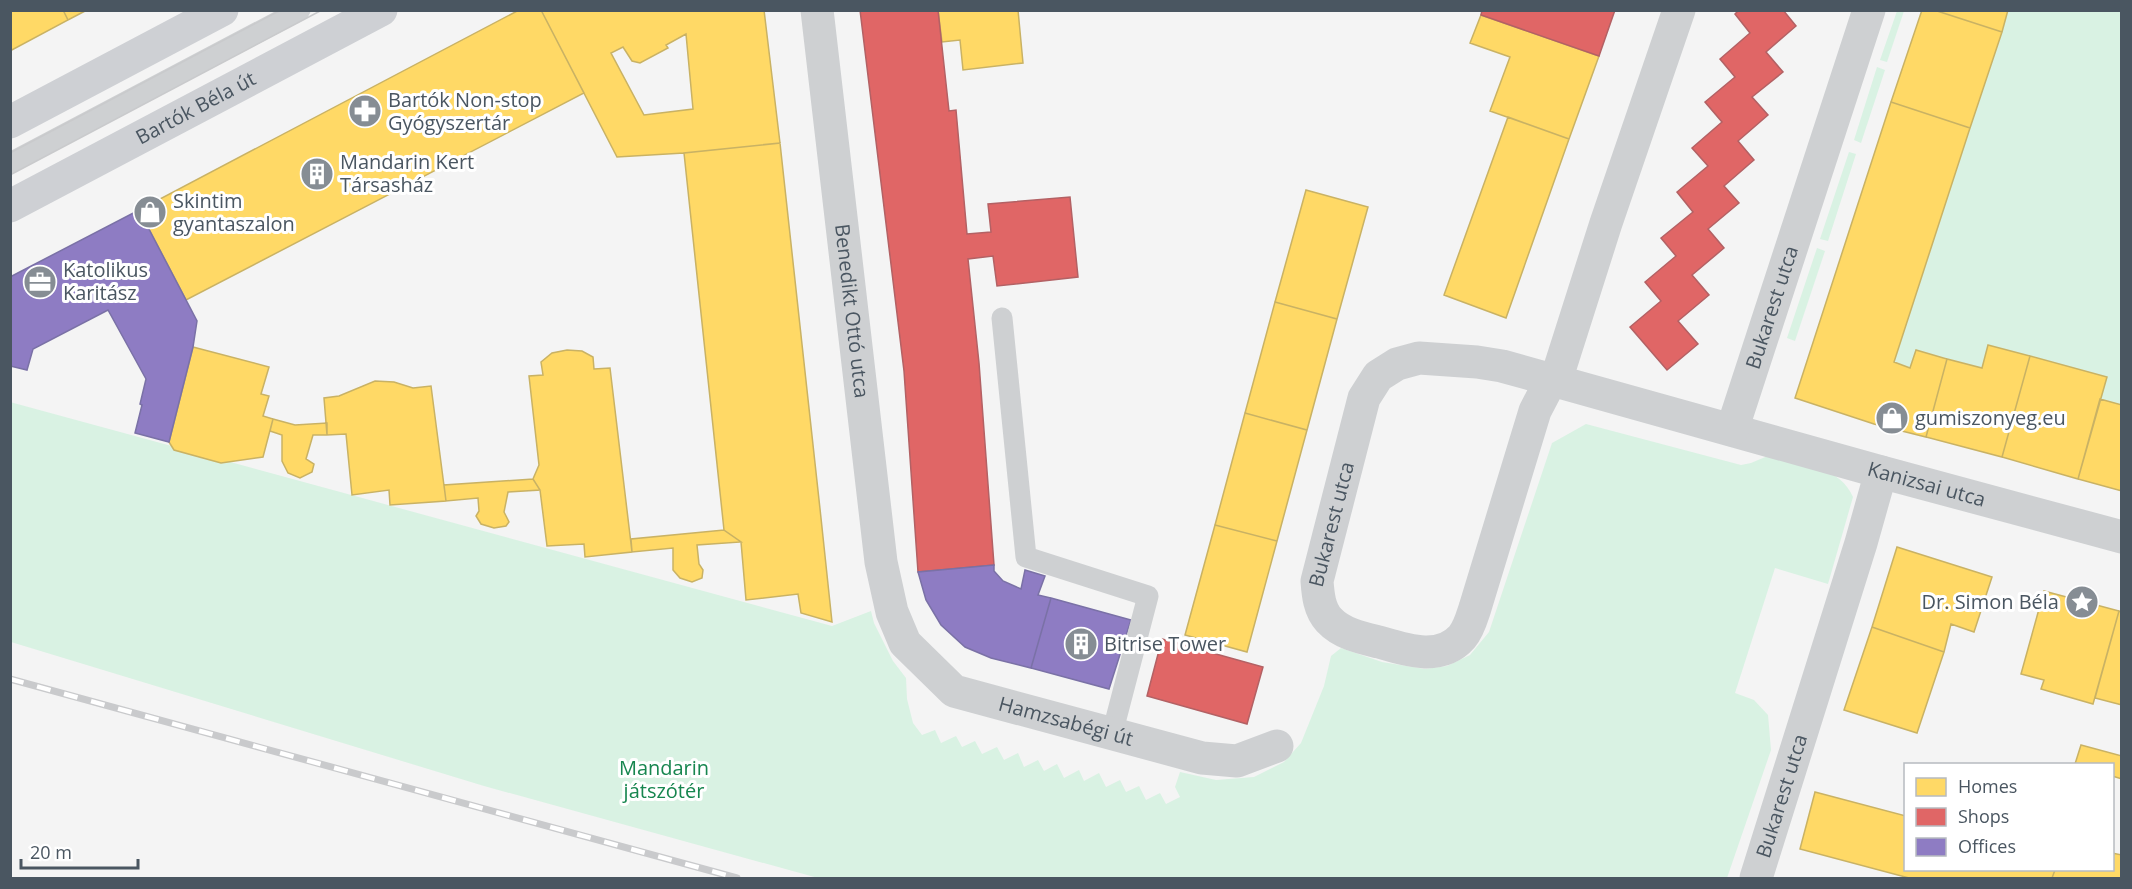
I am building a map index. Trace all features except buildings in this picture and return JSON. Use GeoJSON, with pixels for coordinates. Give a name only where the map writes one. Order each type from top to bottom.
{"type":"FeatureCollection","features":[{"type":"Feature","properties":{"kind":"main road"},"geometry":{"type":"LineString","coordinates":[[10,122],[222,10]]}},
{"type":"Feature","properties":{"kind":"main road","name":"Bartók Béla út"},"geometry":{"type":"LineString","coordinates":[[10,206],[381,10]]}},
{"type":"Feature","properties":{"kind":"street","name":"Benedikt Ottó utca"},"geometry":{"type":"LineString","coordinates":[[817,10],[881,562],[892,612]]}},
{"type":"Feature","properties":{"kind":"street","name":"Bukarest utca"},"geometry":{"type":"LineString","coordinates":[[1679,10],[1606,223],[1556,380],[1548,387],[1535,411],[1475,608],[1462,638],[1447,648],[1432,652],[1416,652],[1342,630],[1328,619],[1319,601],[1317,581],[1319,565],[1364,398],[1378,376],[1397,364],[1419,358],[1477,362],[1556,380],[1732,430],[1869,10]]}},
{"type":"Feature","properties":{"kind":"street","name":"Kanizsai utca"},"geometry":{"type":"LineString","coordinates":[[1732,430],[2121,537]]}},
{"type":"Feature","properties":{"kind":"street","name":"Bukarest utca"},"geometry":{"type":"LineString","coordinates":[[1756,879],[1881,472]]}},
{"type":"Feature","properties":{"kind":"street","name":"Hamzsabégi út"},"geometry":{"type":"LineString","coordinates":[[892,612],[905,643],[954,691],[1202,758],[1237,761],[1277,746]]}},
{"type":"Feature","properties":{"kind":"lane","name":"Bartók Béla út"},"geometry":{"type":"LineString","coordinates":[[10,163],[300,10]]}},
{"type":"Feature","properties":{"kind":"lane"},"geometry":{"type":"LineString","coordinates":[[1002,318],[1026,558],[1148,596],[1112,734]]}},
{"type":"Feature","properties":{"kind":"green space"},"geometry":{"type":"Polygon","coordinates":[[[1897,11],[1904,11],[1887,62],[1880,60],[1897,11]]]}},
{"type":"Feature","properties":{"kind":"green space"},"geometry":{"type":"Polygon","coordinates":[[[2008,11],[2121,11],[2121,405],[2100,399],[2106,377],[1989,345],[1982,368],[1916,350],[1910,368],[1894,362],[2008,11]]]}},
{"type":"Feature","properties":{"kind":"green space"},"geometry":{"type":"Polygon","coordinates":[[[1877,67],[1885,70],[1861,143],[1854,140],[1877,67]]]}},
{"type":"Feature","properties":{"kind":"green space"},"geometry":{"type":"Polygon","coordinates":[[[1849,152],[1856,154],[1828,241],[1820,239],[1849,152]]]}},
{"type":"Feature","properties":{"kind":"green space"},"geometry":{"type":"Polygon","coordinates":[[[1817,248],[1825,251],[1795,341],[1787,338],[1817,248]]]}},
{"type":"Feature","properties":{"kind":"green space","name":"Mandarin játszótér"},"geometry":{"type":"Polygon","coordinates":[[[10,402],[832,626],[871,611],[874,623],[893,661],[906,678],[907,699],[913,723],[922,735],[935,730],[941,743],[956,736],[962,747],[975,741],[982,754],[997,747],[1004,760],[1018,753],[1024,767],[1038,760],[1044,771],[1057,764],[1064,778],[1079,770],[1084,781],[1099,773],[1106,787],[1120,780],[1126,792],[1139,786],[1146,800],[1160,793],[1166,804],[1180,797],[1175,787],[1180,772],[1216,780],[1254,777],[1284,762],[1301,743],[1324,686],[1331,656],[1341,648],[1382,662],[1425,669],[1447,666],[1470,655],[1489,632],[1552,443],[1586,424],[1741,465],[1770,455],[1818,467],[1839,478],[1853,497],[1828,584],[1775,568],[1735,693],[1754,700],[1768,715],[1771,750],[1727,878],[818,878],[484,786],[11,642],[10,402]]]}},
{"type":"Feature","properties":{"kind":"tram line"},"geometry":{"type":"LineString","coordinates":[[10,153],[281,10]]}},
{"type":"Feature","properties":{"kind":"tram line"},"geometry":{"type":"LineString","coordinates":[[10,175],[322,10]]}},
{"type":"Feature","properties":{"kind":"railway"},"geometry":{"type":"LineString","coordinates":[[10,679],[737,878]]}},
{"type":"Feature","properties":{"kind":"place","name":"Bartók Non-stop Gyógyszertár"},"geometry":{"type":"Point","coordinates":[365,111]}},
{"type":"Feature","properties":{"kind":"place","name":"Mandarin Kert Társasház"},"geometry":{"type":"Point","coordinates":[317,174]}},
{"type":"Feature","properties":{"kind":"place","name":"Skintim gyantaszalon"},"geometry":{"type":"Point","coordinates":[150,212]}},
{"type":"Feature","properties":{"kind":"place","name":"Katolikus Karitász"},"geometry":{"type":"Point","coordinates":[40,282]}},
{"type":"Feature","properties":{"kind":"place","name":"gumiszonyeg.eu"},"geometry":{"type":"Point","coordinates":[1892,418]}},
{"type":"Feature","properties":{"kind":"place","name":"Dr. Simon Béla"},"geometry":{"type":"Point","coordinates":[2082,602]}},
{"type":"Feature","properties":{"kind":"place","name":"Bitrise Tower"},"geometry":{"type":"Point","coordinates":[1081,644]}}]}
